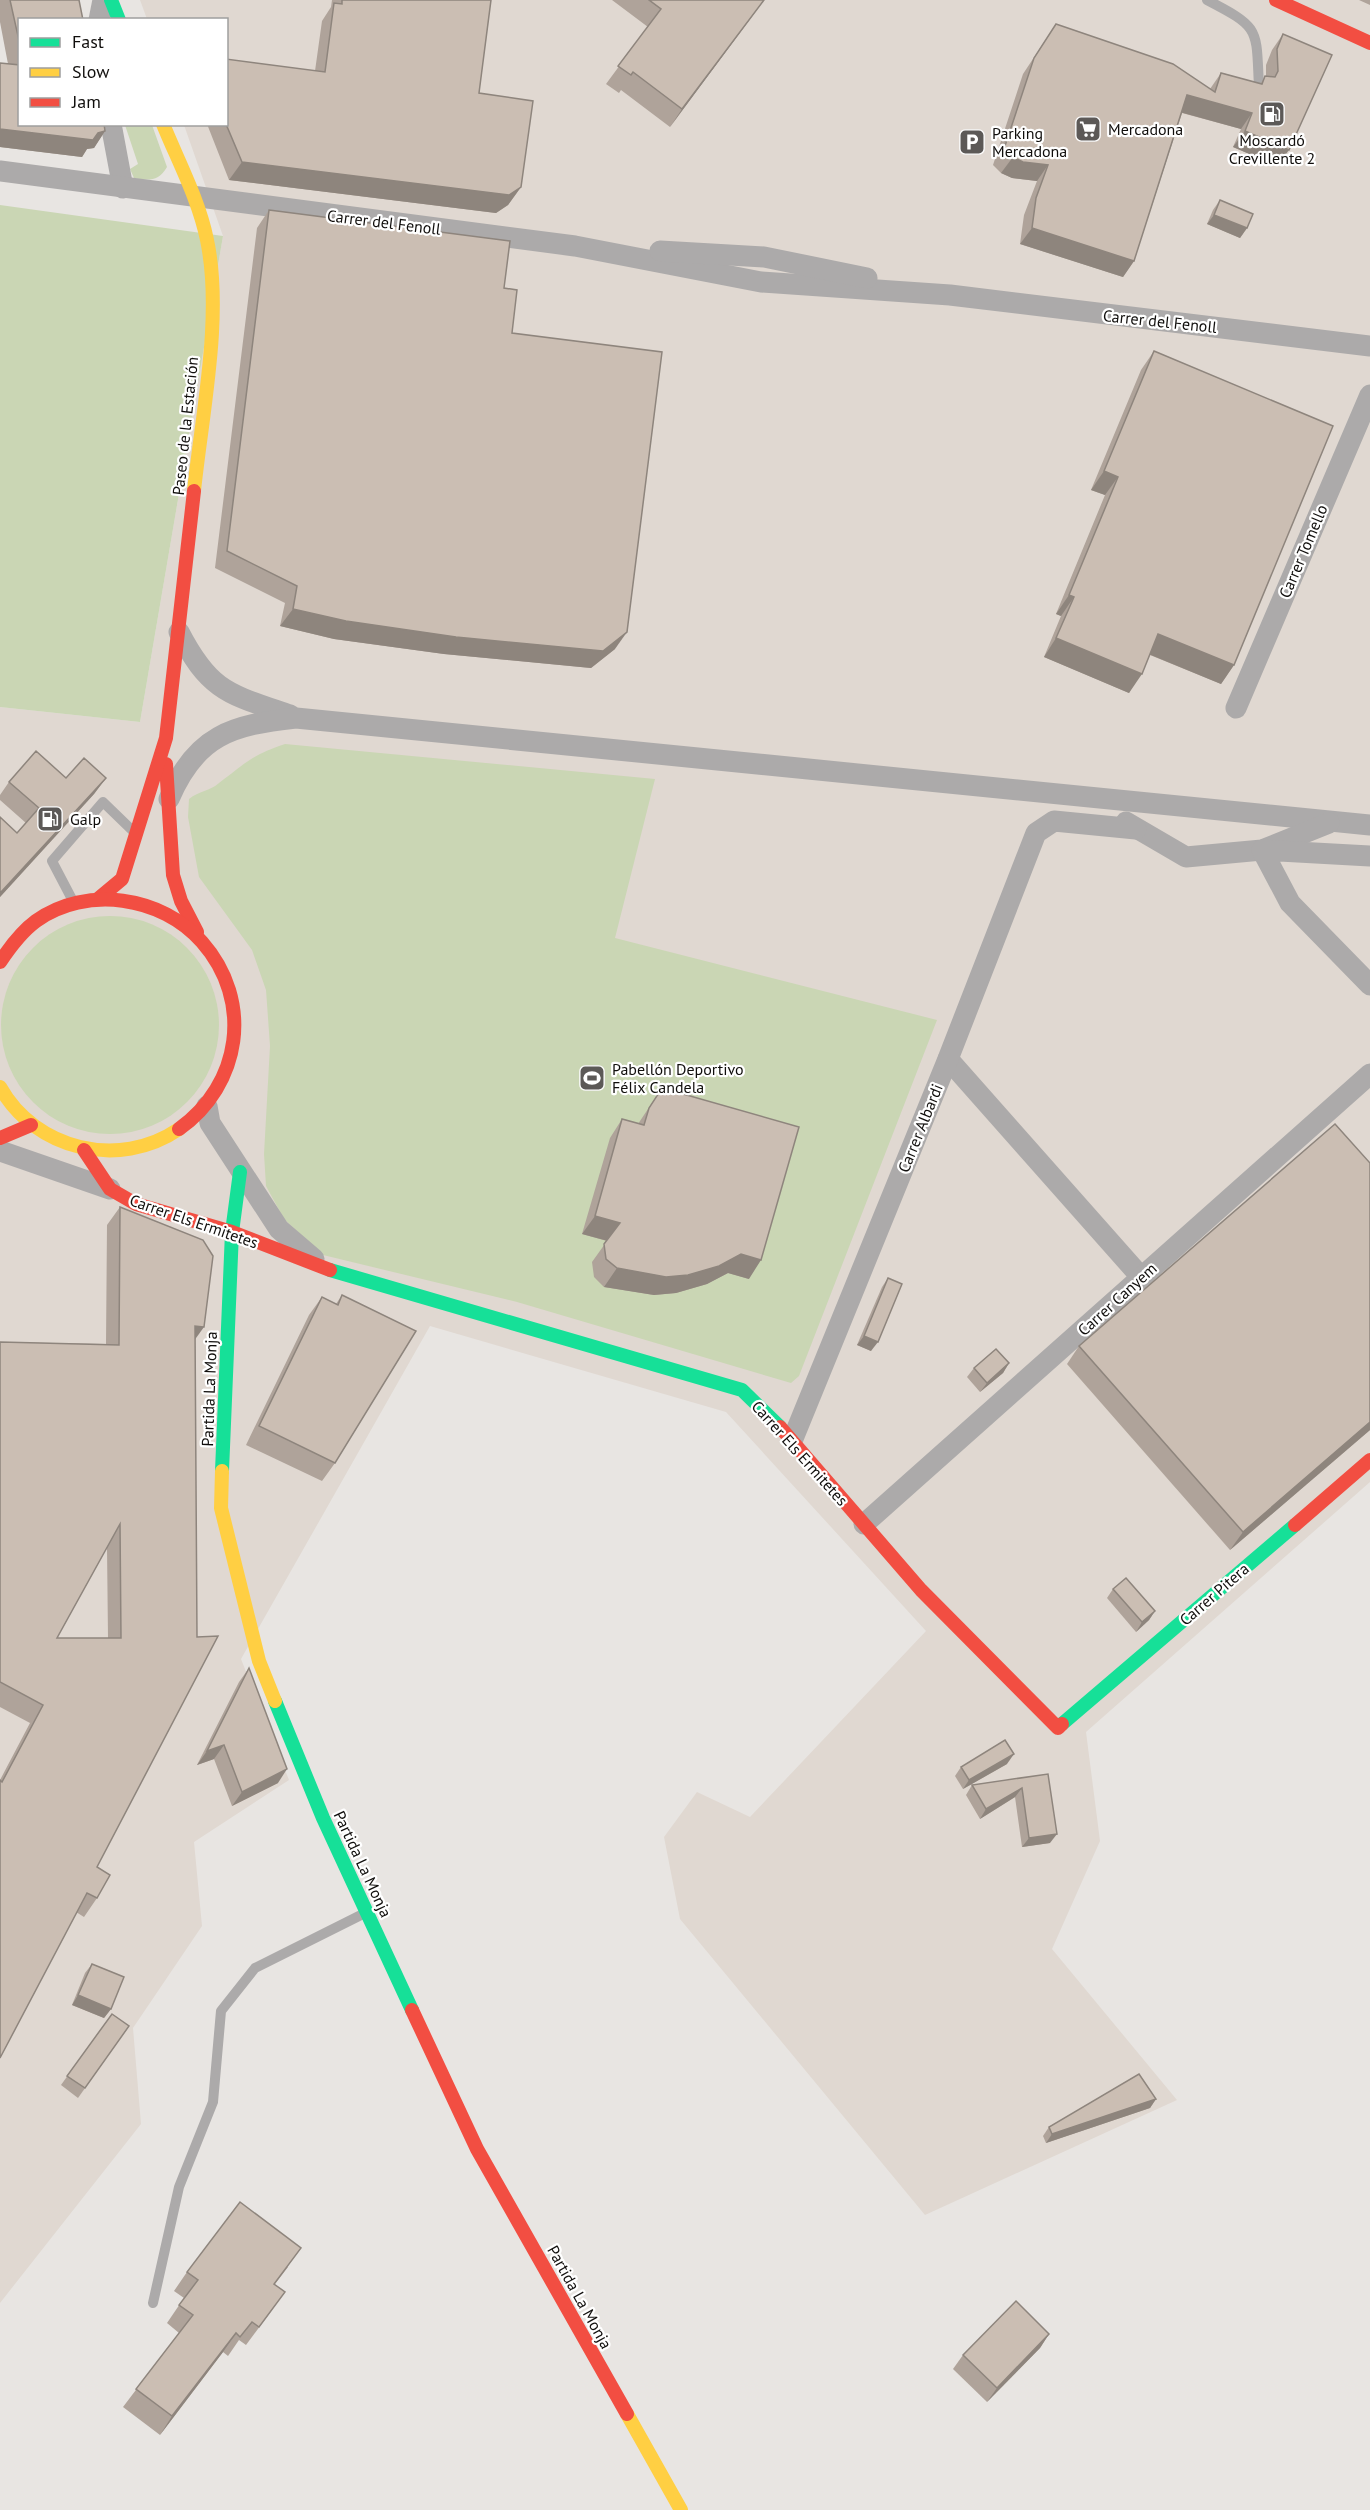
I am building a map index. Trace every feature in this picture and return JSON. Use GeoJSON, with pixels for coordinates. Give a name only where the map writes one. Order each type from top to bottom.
{"type":"FeatureCollection","features":[{"type":"Feature","properties":{"kind":"main road"},"geometry":{"type":"LineString","coordinates":[[111,0],[118,18]]}},
{"type":"Feature","properties":{"kind":"main road"},"geometry":{"type":"LineString","coordinates":[[1276,0],[1370,44]]}},
{"type":"Feature","properties":{"kind":"main road","name":"Paseo de la Estación"},"geometry":{"type":"LineString","coordinates":[[98,899],[122,879],[137,836],[165,738],[174,686],[213,315],[207,240],[193,197],[164,126]]}},
{"type":"Feature","properties":{"kind":"main road","name":"Paseo de la Estación"},"geometry":{"type":"LineString","coordinates":[[165,738],[173,875],[181,901],[201,939]]}},
{"type":"Feature","properties":{"kind":"main road"},"geometry":{"type":"LineString","coordinates":[[0,962],[16,938],[43,917],[74,903],[98,899],[135,901],[171,915],[201,939],[219,963],[231,991],[236,1021],[233,1052],[224,1080],[207,1106],[182,1129],[152,1145],[118,1152],[84,1150],[56,1141],[31,1125],[0,1088]]}},
{"type":"Feature","properties":{"kind":"main road"},"geometry":{"type":"LineString","coordinates":[[0,1138],[31,1125]]}},
{"type":"Feature","properties":{"kind":"main road","name":"Carrer Els Ermitetes"},"geometry":{"type":"LineString","coordinates":[[84,1150],[110,1189],[136,1204],[232,1232],[323,1268],[742,1390],[763,1408],[921,1590],[1058,1728]]}},
{"type":"Feature","properties":{"kind":"main road","name":"Partida La Monja"},"geometry":{"type":"LineString","coordinates":[[240,1172],[232,1232],[221,1508],[259,1661],[323,1818],[477,2149],[681,2510]]}},
{"type":"Feature","properties":{"kind":"main road","name":"Carrer Pitera"},"geometry":{"type":"LineString","coordinates":[[1058,1728],[1370,1460]]}},
{"type":"Feature","properties":{"kind":"street"},"geometry":{"type":"LineString","coordinates":[[99,18],[103,0]]}},
{"type":"Feature","properties":{"kind":"street"},"geometry":{"type":"LineString","coordinates":[[111,126],[123,188]]}},
{"type":"Feature","properties":{"kind":"street","name":"Carrer del Fenoll"},"geometry":{"type":"LineString","coordinates":[[0,171],[575,246],[764,257],[950,295],[1370,346]]}},
{"type":"Feature","properties":{"kind":"street","name":"Carrer Tomello"},"geometry":{"type":"LineString","coordinates":[[1236,708],[1370,395]]}},
{"type":"Feature","properties":{"kind":"street"},"geometry":{"type":"LineString","coordinates":[[179,632],[195,663],[210,679],[233,696],[296,718]]}},
{"type":"Feature","properties":{"kind":"street"},"geometry":{"type":"LineString","coordinates":[[174,686],[185,679],[210,679]]}},
{"type":"Feature","properties":{"kind":"street"},"geometry":{"type":"LineString","coordinates":[[167,802],[176,781],[187,765],[210,742],[226,731],[258,722],[296,718],[1370,825]]}},
{"type":"Feature","properties":{"kind":"street"},"geometry":{"type":"LineString","coordinates":[[1085,795],[1136,829],[1186,856],[1262,850],[1370,856]]}},
{"type":"Feature","properties":{"kind":"street","name":"Carrer Albardi"},"geometry":{"type":"LineString","coordinates":[[792,1441],[948,1059],[1036,833],[1054,820],[1136,829]]}},
{"type":"Feature","properties":{"kind":"street"},"geometry":{"type":"LineString","coordinates":[[1262,850],[1334,821]]}},
{"type":"Feature","properties":{"kind":"street"},"geometry":{"type":"LineString","coordinates":[[1262,850],[1290,903],[1370,986]]}},
{"type":"Feature","properties":{"kind":"street"},"geometry":{"type":"LineString","coordinates":[[948,1059],[1141,1277]]}},
{"type":"Feature","properties":{"kind":"street","name":"Carrer Canyem"},"geometry":{"type":"LineString","coordinates":[[864,1524],[1370,1074]]}},
{"type":"Feature","properties":{"kind":"street","name":"Carrer Els Ermitetes"},"geometry":{"type":"LineString","coordinates":[[207,1106],[210,1123],[279,1229],[323,1268]]}},
{"type":"Feature","properties":{"kind":"street"},"geometry":{"type":"LineString","coordinates":[[1319,1120],[1334,1136]]}},
{"type":"Feature","properties":{"kind":"street"},"geometry":{"type":"LineString","coordinates":[[0,1151],[110,1189]]}},
{"type":"Feature","properties":{"kind":"lane"},"geometry":{"type":"LineString","coordinates":[[1207,0],[1244,19],[1256,37],[1259,87]]}},
{"type":"Feature","properties":{"kind":"lane"},"geometry":{"type":"LineString","coordinates":[[74,903],[52,861],[103,801],[137,836]]}},
{"type":"Feature","properties":{"kind":"lane"},"geometry":{"type":"LineString","coordinates":[[153,2303],[179,2187],[213,2102],[221,2011],[255,1968],[367,1912]]}},
{"type":"Feature","properties":{"kind":"shaded area"},"geometry":{"type":"Polygon","coordinates":[[[140,0],[1370,0],[1370,1482],[1086,1732],[1100,1841],[1052,1949],[1177,2100],[925,2215],[680,1919],[664,1837],[697,1792],[750,1817],[926,1631],[726,1412],[430,1326],[241,1659],[289,1780],[194,1842],[202,1926],[133,2028],[141,2124],[0,2303],[0,707],[140,722],[223,236],[184,126],[228,126],[228,18],[147,18],[140,0]]]}},
{"type":"Feature","properties":{"kind":"green space"},"geometry":{"type":"Polygon","coordinates":[[[125,126],[152,126],[167,167],[161,175],[144,180],[134,178],[130,169],[138,164],[125,126]]]}},
{"type":"Feature","properties":{"kind":"green space"},"geometry":{"type":"Polygon","coordinates":[[[0,205],[223,236],[140,722],[0,707],[0,205]]]}},
{"type":"Feature","properties":{"kind":"green space","name":"Pabellón Deportivo Félix Candela"},"geometry":{"type":"Polygon","coordinates":[[[285,744],[655,779],[615,938],[937,1020],[799,1376],[791,1383],[517,1302],[323,1255],[284,1219],[266,1186],[264,1154],[270,1046],[266,990],[252,950],[199,877],[188,817],[189,799],[216,786],[256,756],[285,744]]]}},
{"type":"Feature","properties":{"kind":"green space"},"geometry":{"type":"Polygon","coordinates":[[[110,916],[131,918],[152,924],[171,934],[187,948],[201,964],[211,983],[217,1004],[219,1025],[217,1046],[211,1067],[201,1086],[187,1102],[171,1116],[152,1126],[131,1132],[110,1134],[89,1132],[68,1126],[49,1116],[33,1102],[19,1086],[9,1067],[3,1046],[1,1025],[3,1004],[9,983],[19,964],[33,948],[49,934],[68,924],[89,918],[110,916]]]}},
{"type":"Feature","properties":{"kind":"building"},"geometry":{"type":"Polygon","coordinates":[[[10,0],[79,0],[83,18],[18,18],[18,36],[10,0]]]}},
{"type":"Feature","properties":{"kind":"building"},"geometry":{"type":"Polygon","coordinates":[[[342,0],[491,0],[479,93],[533,101],[521,187],[509,195],[242,162],[227,126],[228,59],[325,72],[334,3],[342,4],[342,0]]]}},
{"type":"Feature","properties":{"kind":"building"},"geometry":{"type":"Polygon","coordinates":[[[649,0],[764,0],[682,109],[633,72],[631,75],[618,66],[661,9],[649,0]]]}},
{"type":"Feature","properties":{"kind":"building","name":"Mercadona"},"geometry":{"type":"Polygon","coordinates":[[[1056,24],[1173,64],[1215,92],[1221,73],[1262,84],[1265,76],[1275,77],[1278,71],[1277,49],[1283,34],[1332,55],[1289,150],[1245,131],[1252,113],[1187,95],[1134,261],[1032,228],[1036,198],[1048,165],[1023,162],[1004,149],[1034,58],[1056,24]]]}},
{"type":"Feature","properties":{"kind":"building"},"geometry":{"type":"Polygon","coordinates":[[[0,63],[18,65],[18,126],[104,126],[105,131],[98,133],[93,140],[0,129],[0,63]]]}},
{"type":"Feature","properties":{"kind":"building"},"geometry":{"type":"Polygon","coordinates":[[[1220,200],[1253,214],[1247,228],[1214,215],[1220,200]]]}},
{"type":"Feature","properties":{"kind":"building"},"geometry":{"type":"Polygon","coordinates":[[[269,210],[510,241],[504,288],[517,290],[512,333],[662,352],[627,632],[603,651],[456,637],[346,621],[293,609],[297,586],[227,551],[269,210]]]}},
{"type":"Feature","properties":{"kind":"building"},"geometry":{"type":"Polygon","coordinates":[[[1154,351],[1333,426],[1234,665],[1158,634],[1142,674],[1056,638],[1074,597],[1069,595],[1118,477],[1104,471],[1154,351]]]}},
{"type":"Feature","properties":{"kind":"building"},"geometry":{"type":"Polygon","coordinates":[[[36,751],[66,778],[84,758],[106,778],[0,893],[0,817],[17,833],[39,808],[9,782],[36,751]]]}},
{"type":"Feature","properties":{"kind":"building"},"geometry":{"type":"Polygon","coordinates":[[[662,1088],[799,1127],[761,1260],[741,1254],[719,1266],[688,1275],[666,1277],[617,1268],[606,1259],[604,1244],[620,1223],[595,1216],[622,1119],[644,1125],[649,1108],[662,1088]]]}},
{"type":"Feature","properties":{"kind":"building"},"geometry":{"type":"Polygon","coordinates":[[[1335,1124],[1370,1163],[1370,1422],[1243,1532],[1079,1346],[1335,1124]]]}},
{"type":"Feature","properties":{"kind":"building"},"geometry":{"type":"Polygon","coordinates":[[[120,1207],[203,1240],[213,1256],[204,1327],[195,1326],[197,1637],[218,1636],[97,1867],[110,1875],[97,1898],[87,1893],[0,2058],[0,1780],[2,1782],[43,1705],[0,1682],[0,1342],[119,1345],[120,1207]],[[120,1524],[57,1638],[121,1638],[120,1524]]]}},
{"type":"Feature","properties":{"kind":"building"},"geometry":{"type":"Polygon","coordinates":[[[888,1278],[902,1284],[878,1342],[864,1336],[888,1278]]]}},
{"type":"Feature","properties":{"kind":"building"},"geometry":{"type":"Polygon","coordinates":[[[342,1295],[416,1331],[335,1463],[259,1426],[322,1297],[338,1305],[342,1295]]]}},
{"type":"Feature","properties":{"kind":"building"},"geometry":{"type":"Polygon","coordinates":[[[996,1349],[1009,1363],[987,1383],[974,1368],[996,1349]]]}},
{"type":"Feature","properties":{"kind":"building"},"geometry":{"type":"Polygon","coordinates":[[[1126,1578],[1155,1611],[1142,1622],[1113,1589],[1126,1578]]]}},
{"type":"Feature","properties":{"kind":"building"},"geometry":{"type":"Polygon","coordinates":[[[249,1668],[287,1769],[242,1792],[224,1745],[207,1751],[249,1668]]]}},
{"type":"Feature","properties":{"kind":"building"},"geometry":{"type":"Polygon","coordinates":[[[1005,1740],[1014,1754],[969,1780],[961,1767],[1005,1740]]]}},
{"type":"Feature","properties":{"kind":"building"},"geometry":{"type":"Polygon","coordinates":[[[1048,1774],[1057,1834],[1029,1838],[1022,1788],[986,1809],[972,1785],[1048,1774]]]}},
{"type":"Feature","properties":{"kind":"building"},"geometry":{"type":"Polygon","coordinates":[[[92,1964],[124,1977],[111,2009],[78,1995],[92,1964]]]}},
{"type":"Feature","properties":{"kind":"building"},"geometry":{"type":"Polygon","coordinates":[[[112,2014],[129,2026],[85,2088],[67,2076],[112,2014]]]}},
{"type":"Feature","properties":{"kind":"building"},"geometry":{"type":"Polygon","coordinates":[[[1139,2074],[1156,2099],[1052,2134],[1049,2127],[1139,2074]]]}},
{"type":"Feature","properties":{"kind":"building"},"geometry":{"type":"Polygon","coordinates":[[[240,2202],[301,2248],[274,2284],[285,2292],[259,2327],[252,2322],[240,2337],[236,2333],[172,2416],[136,2389],[193,2315],[179,2305],[198,2280],[187,2272],[240,2202]]]}},
{"type":"Feature","properties":{"kind":"building"},"geometry":{"type":"Polygon","coordinates":[[[1016,2301],[1049,2334],[997,2388],[963,2355],[1016,2301]]]}},
{"type":"Feature","properties":{"kind":"traffic: fast"},"geometry":{"type":"LineString","coordinates":[[111,0],[118,18]]}},
{"type":"Feature","properties":{"kind":"traffic: fast"},"geometry":{"type":"LineString","coordinates":[[222,1471],[232,1232],[240,1172]]}},
{"type":"Feature","properties":{"kind":"traffic: fast"},"geometry":{"type":"LineString","coordinates":[[330,1270],[742,1390],[780,1427]]}},
{"type":"Feature","properties":{"kind":"traffic: fast"},"geometry":{"type":"LineString","coordinates":[[1062,1724],[1295,1525]]}},
{"type":"Feature","properties":{"kind":"traffic: fast"},"geometry":{"type":"LineString","coordinates":[[275,1701],[323,1818],[412,2010]]}},
{"type":"Feature","properties":{"kind":"traffic: slow"},"geometry":{"type":"LineString","coordinates":[[164,126],[199,210],[207,240],[211,269],[213,300],[210,365],[194,491]]}},
{"type":"Feature","properties":{"kind":"traffic: slow"},"geometry":{"type":"LineString","coordinates":[[0,1087],[15,1109],[34,1126],[56,1139],[80,1147],[105,1150],[131,1149],[156,1142],[179,1129]]}},
{"type":"Feature","properties":{"kind":"traffic: slow"},"geometry":{"type":"LineString","coordinates":[[222,1471],[221,1508],[259,1661],[275,1701]]}},
{"type":"Feature","properties":{"kind":"traffic: slow"},"geometry":{"type":"LineString","coordinates":[[627,2414],[681,2510]]}},
{"type":"Feature","properties":{"kind":"traffic: jam"},"geometry":{"type":"LineString","coordinates":[[1276,0],[1370,43]]}},
{"type":"Feature","properties":{"kind":"traffic: jam"},"geometry":{"type":"LineString","coordinates":[[98,899],[122,879],[166,738],[194,491]]}},
{"type":"Feature","properties":{"kind":"traffic: jam"},"geometry":{"type":"LineString","coordinates":[[166,764],[173,875],[181,901],[197,932]]}},
{"type":"Feature","properties":{"kind":"traffic: jam"},"geometry":{"type":"LineString","coordinates":[[0,962],[16,940],[36,921],[56,910],[77,903],[100,900],[123,901],[166,914],[185,926],[202,942],[218,965],[229,990],[234,1015],[233,1041],[227,1066],[216,1090],[200,1111],[179,1129]]}},
{"type":"Feature","properties":{"kind":"traffic: jam"},"geometry":{"type":"LineString","coordinates":[[0,1138],[31,1125]]}},
{"type":"Feature","properties":{"kind":"traffic: jam"},"geometry":{"type":"LineString","coordinates":[[84,1150],[110,1189],[136,1204],[232,1232],[330,1270]]}},
{"type":"Feature","properties":{"kind":"traffic: jam"},"geometry":{"type":"LineString","coordinates":[[780,1427],[921,1590],[1058,1728],[1062,1724]]}},
{"type":"Feature","properties":{"kind":"traffic: jam"},"geometry":{"type":"LineString","coordinates":[[1295,1525],[1370,1460]]}},
{"type":"Feature","properties":{"kind":"traffic: jam"},"geometry":{"type":"LineString","coordinates":[[412,2010],[477,2149],[627,2414]]}},
{"type":"Feature","properties":{"kind":"place","name":"Moscardó Crevillente 2"},"geometry":{"type":"Point","coordinates":[1272,114]}},
{"type":"Feature","properties":{"kind":"place","name":"Mercadona"},"geometry":{"type":"Point","coordinates":[1088,129]}},
{"type":"Feature","properties":{"kind":"place","name":"Parking Mercadona"},"geometry":{"type":"Point","coordinates":[972,142]}},
{"type":"Feature","properties":{"kind":"place","name":"Galp"},"geometry":{"type":"Point","coordinates":[50,819]}},
{"type":"Feature","properties":{"kind":"place","name":"Pabellón Deportivo Félix Candela"},"geometry":{"type":"Point","coordinates":[592,1078]}}]}
